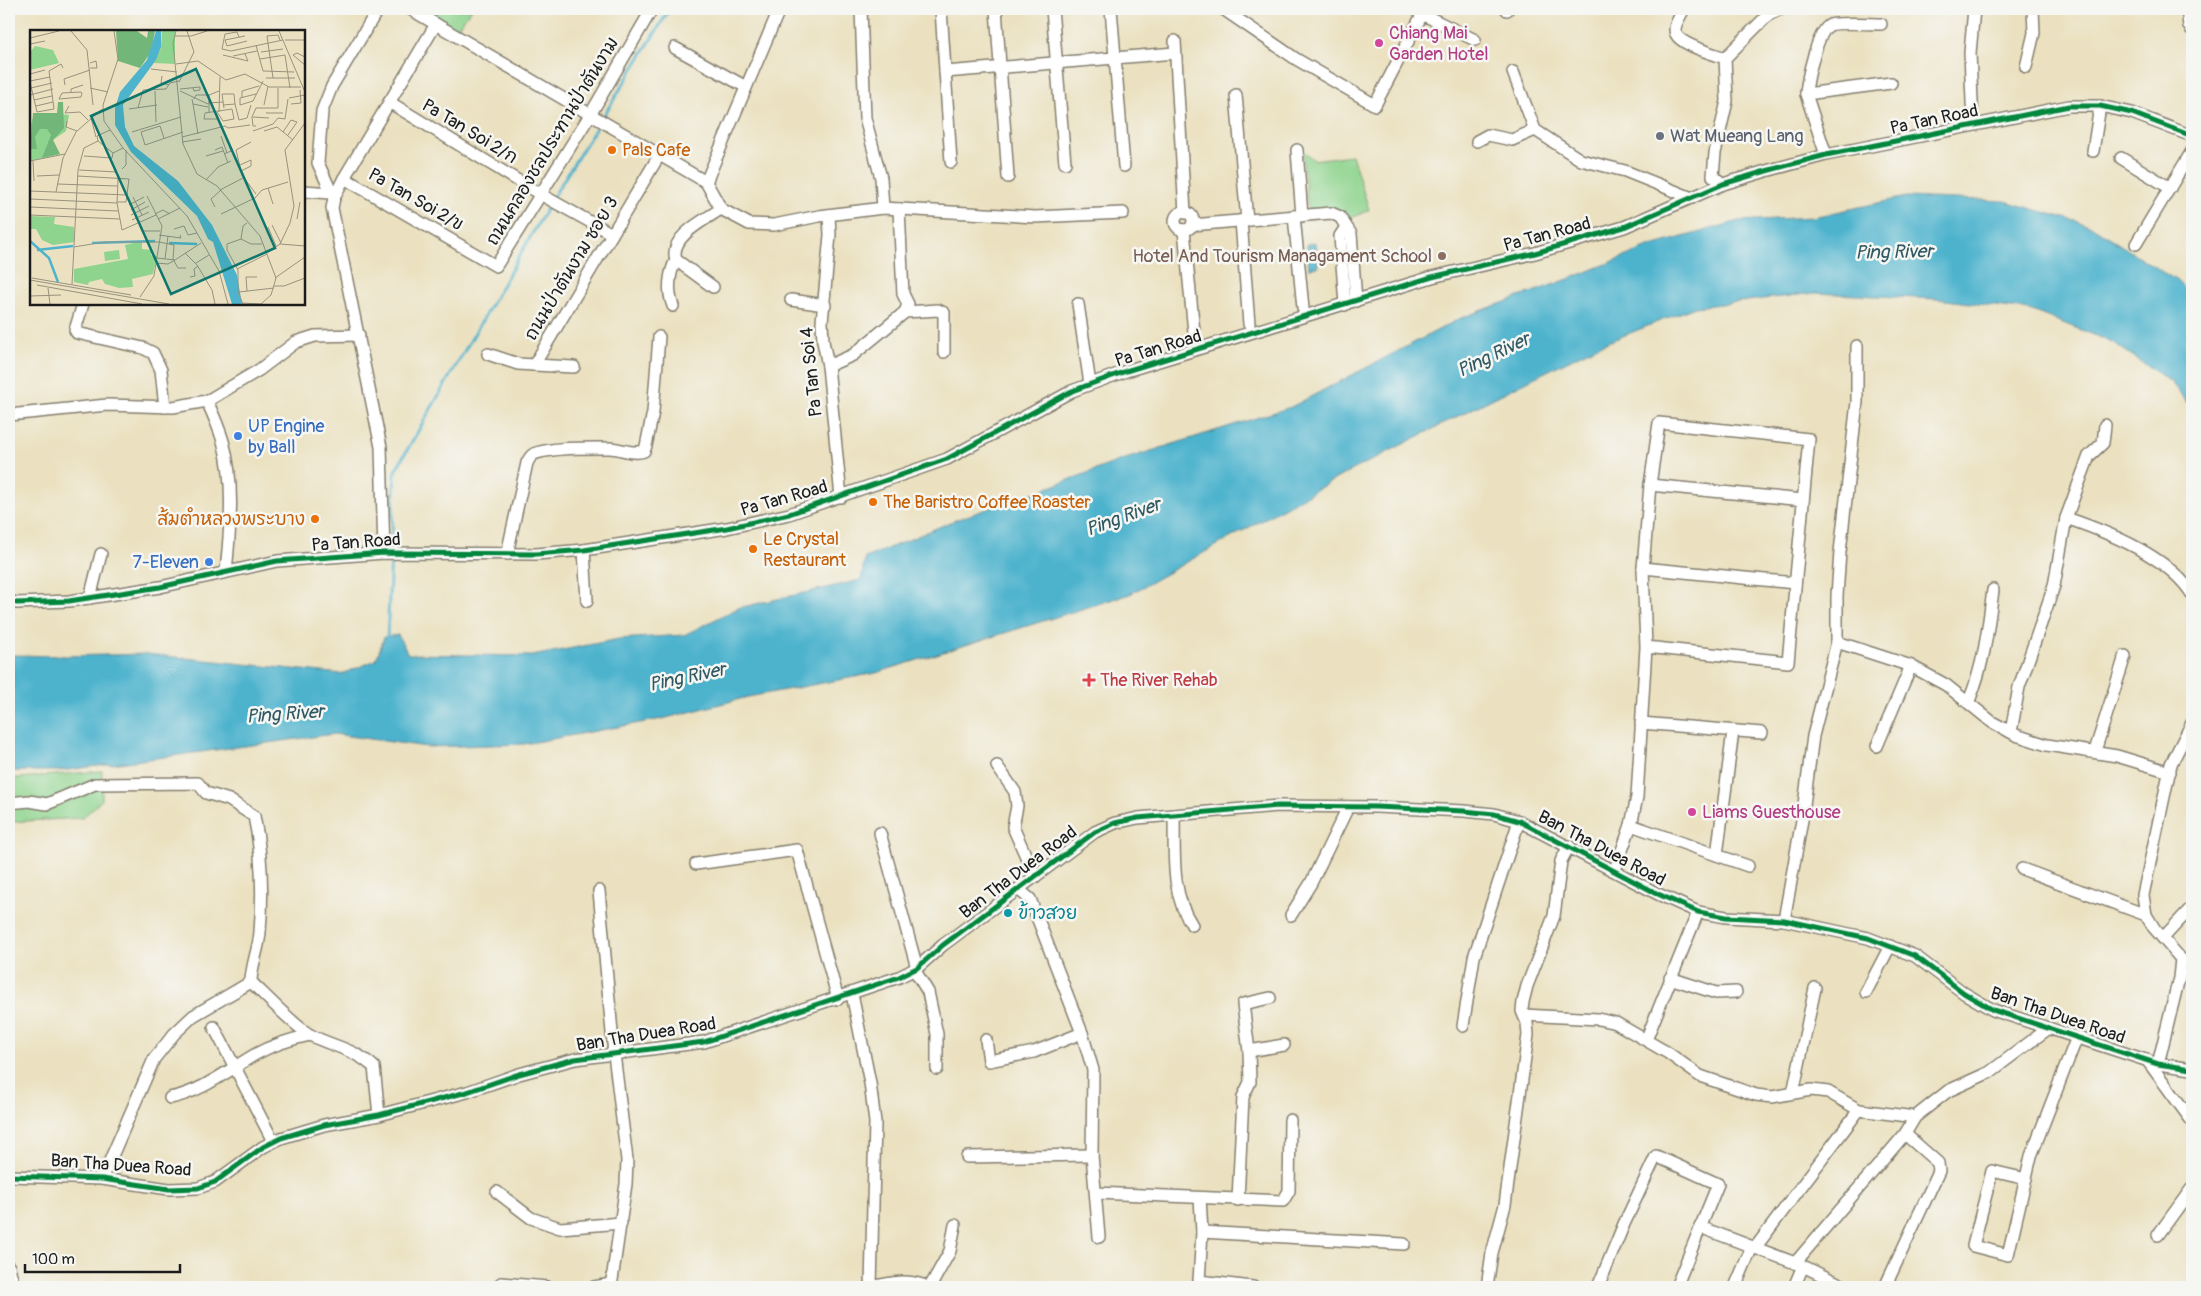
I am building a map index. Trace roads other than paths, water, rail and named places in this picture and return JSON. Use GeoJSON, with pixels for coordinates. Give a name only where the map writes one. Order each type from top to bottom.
{"type":"FeatureCollection","features":[{"type":"Feature","properties":{"kind":"street"},"geometry":{"type":"LineString","coordinates":[[333,196],[318,163],[322,110],[332,86],[378,9]]}},
{"type":"Feature","properties":{"kind":"street"},"geometry":{"type":"LineString","coordinates":[[410,9],[706,182],[721,208],[750,224],[774,225],[829,214],[883,208],[1035,217],[1123,213]]}},
{"type":"Feature","properties":{"kind":"street","name":"ถนนคลองชลประทานป่าตันงาม"},"geometry":{"type":"LineString","coordinates":[[496,266],[590,115],[652,9]]}},
{"type":"Feature","properties":{"kind":"street"},"geometry":{"type":"LineString","coordinates":[[861,9],[865,118],[881,178],[883,208]]}},
{"type":"Feature","properties":{"kind":"street"},"geometry":{"type":"LineString","coordinates":[[941,9],[951,162]]}},
{"type":"Feature","properties":{"kind":"street"},"geometry":{"type":"LineString","coordinates":[[996,9],[1008,177]]}},
{"type":"Feature","properties":{"kind":"street"},"geometry":{"type":"LineString","coordinates":[[1052,9],[1065,163]]}},
{"type":"Feature","properties":{"kind":"street"},"geometry":{"type":"LineString","coordinates":[[1111,9],[1124,166]]}},
{"type":"Feature","properties":{"kind":"street"},"geometry":{"type":"LineString","coordinates":[[1223,9],[1296,59],[1375,105],[1424,11],[1475,40]]}},
{"type":"Feature","properties":{"kind":"street"},"geometry":{"type":"LineString","coordinates":[[1684,9],[1675,28],[1676,34],[1683,42],[1725,58]]}},
{"type":"Feature","properties":{"kind":"street"},"geometry":{"type":"LineString","coordinates":[[1723,184],[1713,176],[1715,153],[1727,101],[1725,58],[1769,14],[1781,9]]}},
{"type":"Feature","properties":{"kind":"street"},"geometry":{"type":"LineString","coordinates":[[1973,125],[1970,53],[1974,9]]}},
{"type":"Feature","properties":{"kind":"street"},"geometry":{"type":"LineString","coordinates":[[2026,67],[2034,33],[2034,9]]}},
{"type":"Feature","properties":{"kind":"street"},"geometry":{"type":"LineString","coordinates":[[2188,9],[2189,26],[2192,30]]}},
{"type":"Feature","properties":{"kind":"street"},"geometry":{"type":"LineString","coordinates":[[706,182],[779,10]]}},
{"type":"Feature","properties":{"kind":"street"},"geometry":{"type":"LineString","coordinates":[[384,553],[381,447],[334,222],[333,196],[436,24]]}},
{"type":"Feature","properties":{"kind":"street"},"geometry":{"type":"LineString","coordinates":[[1826,155],[1806,94],[1808,76],[1824,30],[1831,24],[1881,24]]}},
{"type":"Feature","properties":{"kind":"street"},"geometry":{"type":"LineString","coordinates":[[1175,41],[1185,213],[1178,215],[1176,222],[1179,229],[1331,213],[1340,217],[1351,234],[1356,302]]}},
{"type":"Feature","properties":{"kind":"street"},"geometry":{"type":"LineString","coordinates":[[675,48],[746,87]]}},
{"type":"Feature","properties":{"kind":"street"},"geometry":{"type":"LineString","coordinates":[[945,72],[1175,53]]}},
{"type":"Feature","properties":{"kind":"street"},"geometry":{"type":"LineString","coordinates":[[1513,72],[1535,130],[1580,160],[1625,171],[1692,198]]}},
{"type":"Feature","properties":{"kind":"street"},"geometry":{"type":"LineString","coordinates":[[1806,94],[1891,83]]}},
{"type":"Feature","properties":{"kind":"street"},"geometry":{"type":"LineString","coordinates":[[1236,95],[1249,324]]}},
{"type":"Feature","properties":{"kind":"street","name":"Pa Tan Soi 2/ก"},"geometry":{"type":"LineString","coordinates":[[389,102],[540,194],[612,234]]}},
{"type":"Feature","properties":{"kind":"street","name":"Pa Tan Road"},"geometry":{"type":"LineString","coordinates":[[9,601],[17,603],[60,602],[90,598],[160,587],[277,561],[400,552],[536,554],[584,550],[727,528],[789,514],[947,459],[1055,399],[1126,371],[1356,302],[1432,277],[1535,253],[1624,227],[1723,184],[1826,155],[2069,106],[2100,106],[2132,113],[2192,136]]}},
{"type":"Feature","properties":{"kind":"street"},"geometry":{"type":"LineString","coordinates":[[2093,151],[2100,106]]}},
{"type":"Feature","properties":{"kind":"street"},"geometry":{"type":"LineString","coordinates":[[1477,141],[1488,135],[1512,140],[1535,130]]}},
{"type":"Feature","properties":{"kind":"street"},"geometry":{"type":"LineString","coordinates":[[1297,150],[1298,216],[1303,308]]}},
{"type":"Feature","properties":{"kind":"street"},"geometry":{"type":"LineString","coordinates":[[2136,244],[2192,151]]}},
{"type":"Feature","properties":{"kind":"street","name":"ถนนป่าตันงาม ซอย 3"},"geometry":{"type":"LineString","coordinates":[[574,368],[534,365],[660,154]]}},
{"type":"Feature","properties":{"kind":"street"},"geometry":{"type":"LineString","coordinates":[[2121,158],[2170,188]]}},
{"type":"Feature","properties":{"kind":"street","name":"Pa Tan Soi 2/ข"},"geometry":{"type":"LineString","coordinates":[[344,178],[496,266]]}},
{"type":"Feature","properties":{"kind":"street"},"geometry":{"type":"LineString","coordinates":[[305,191],[333,196]]}},
{"type":"Feature","properties":{"kind":"street"},"geometry":{"type":"LineString","coordinates":[[713,287],[676,260],[674,253],[677,244],[685,235],[721,208]]}},
{"type":"Feature","properties":{"kind":"street"},"geometry":{"type":"LineString","coordinates":[[828,366],[854,355],[905,312],[908,304],[903,294],[899,209]]}},
{"type":"Feature","properties":{"kind":"street","name":"Pa Tan Soi 4"},"geometry":{"type":"LineString","coordinates":[[829,214],[830,235],[823,340],[828,366],[841,497]]}},
{"type":"Feature","properties":{"kind":"street"},"geometry":{"type":"LineString","coordinates":[[1344,305],[1340,236],[1346,227]]}},
{"type":"Feature","properties":{"kind":"street"},"geometry":{"type":"LineString","coordinates":[[1188,228],[1194,332]]}},
{"type":"Feature","properties":{"kind":"street"},"geometry":{"type":"LineString","coordinates":[[673,306],[670,300],[670,278],[671,270],[676,260]]}},
{"type":"Feature","properties":{"kind":"street"},"geometry":{"type":"LineString","coordinates":[[791,300],[825,305]]}},
{"type":"Feature","properties":{"kind":"street"},"geometry":{"type":"LineString","coordinates":[[1078,304],[1090,384]]}},
{"type":"Feature","properties":{"kind":"street"},"geometry":{"type":"LineString","coordinates":[[83,305],[75,330],[77,334],[143,348],[153,353],[161,370],[164,407]]}},
{"type":"Feature","properties":{"kind":"street"},"geometry":{"type":"LineString","coordinates":[[905,312],[938,310],[944,313],[944,352]]}},
{"type":"Feature","properties":{"kind":"street"},"geometry":{"type":"LineString","coordinates":[[9,415],[107,405],[164,407],[207,401],[259,370],[296,342],[316,336],[359,335]]}},
{"type":"Feature","properties":{"kind":"street"},"geometry":{"type":"LineString","coordinates":[[507,554],[527,462],[531,456],[535,453],[565,449],[610,448],[638,453],[644,451],[653,412],[659,338]]}},
{"type":"Feature","properties":{"kind":"street"},"geometry":{"type":"LineString","coordinates":[[1784,920],[1802,820],[1813,736],[1837,642],[1840,552],[1857,402],[1857,346]]}},
{"type":"Feature","properties":{"kind":"street"},"geometry":{"type":"LineString","coordinates":[[488,354],[518,364],[534,365]]}},
{"type":"Feature","properties":{"kind":"street"},"geometry":{"type":"LineString","coordinates":[[207,401],[223,442],[229,484],[230,525],[226,572]]}},
{"type":"Feature","properties":{"kind":"street"},"geometry":{"type":"LineString","coordinates":[[1615,870],[1631,825],[1636,797],[1646,647],[1643,568],[1650,485],[1659,423],[1809,439],[1788,662],[1646,647]]}},
{"type":"Feature","properties":{"kind":"street"},"geometry":{"type":"LineString","coordinates":[[2011,732],[2019,687],[2054,586],[2066,518],[2090,456],[2103,443],[2105,425]]}},
{"type":"Feature","properties":{"kind":"street"},"geometry":{"type":"LineString","coordinates":[[1650,485],[1803,500]]}},
{"type":"Feature","properties":{"kind":"street"},"geometry":{"type":"LineString","coordinates":[[2066,518],[2093,527],[2147,552],[2187,585],[2192,594]]}},
{"type":"Feature","properties":{"kind":"street"},"geometry":{"type":"LineString","coordinates":[[584,550],[587,601]]}},
{"type":"Feature","properties":{"kind":"street"},"geometry":{"type":"LineString","coordinates":[[90,598],[101,554]]}},
{"type":"Feature","properties":{"kind":"street"},"geometry":{"type":"LineString","coordinates":[[1643,568],[1795,583]]}},
{"type":"Feature","properties":{"kind":"street"},"geometry":{"type":"LineString","coordinates":[[1969,701],[1979,676],[1986,645],[1993,590]]}},
{"type":"Feature","properties":{"kind":"street"},"geometry":{"type":"LineString","coordinates":[[1837,642],[1910,666],[1946,685],[1969,701],[1992,722],[2011,732],[2047,745],[2095,751],[2170,772]]}},
{"type":"Feature","properties":{"kind":"street"},"geometry":{"type":"LineString","coordinates":[[2095,751],[2126,656]]}},
{"type":"Feature","properties":{"kind":"street"},"geometry":{"type":"LineString","coordinates":[[1877,746],[1910,666]]}},
{"type":"Feature","properties":{"kind":"street"},"geometry":{"type":"LineString","coordinates":[[2192,722],[2171,764],[2143,895],[2146,915],[2154,928],[2181,959],[2179,978],[2153,1062],[2192,1121]]}},
{"type":"Feature","properties":{"kind":"street"},"geometry":{"type":"LineString","coordinates":[[1642,723],[1762,733]]}},
{"type":"Feature","properties":{"kind":"street"},"geometry":{"type":"LineString","coordinates":[[1717,855],[1733,730]]}},
{"type":"Feature","properties":{"kind":"street"},"geometry":{"type":"LineString","coordinates":[[997,766],[1015,792],[1017,806],[1013,827],[1035,877]]}},
{"type":"Feature","properties":{"kind":"street"},"geometry":{"type":"LineString","coordinates":[[9,803],[29,801],[47,804],[95,784],[198,783],[206,793],[229,800],[254,816],[258,832],[262,896],[260,934],[251,982],[193,1016],[174,1034],[154,1059],[102,1179]]}},
{"type":"Feature","properties":{"kind":"street","name":"Ban Tha Duea Road"},"geometry":{"type":"LineString","coordinates":[[9,1176],[102,1179],[169,1189],[198,1188],[215,1182],[273,1141],[324,1125],[379,1115],[467,1092],[519,1074],[575,1059],[704,1042],[899,978],[915,969],[943,945],[1018,889],[1102,829],[1114,823],[1138,818],[1278,806],[1464,811],[1494,814],[1519,821],[1658,894],[1698,912],[1726,917],[1784,920],[1868,938],[1915,956],[1964,993],[1993,1010],[2153,1062],[2192,1069]]}},
{"type":"Feature","properties":{"kind":"street"},"geometry":{"type":"LineString","coordinates":[[1291,915],[1311,883],[1348,807]]}},
{"type":"Feature","properties":{"kind":"street"},"geometry":{"type":"LineString","coordinates":[[1174,815],[1176,888],[1183,912],[1192,925]]}},
{"type":"Feature","properties":{"kind":"street"},"geometry":{"type":"LineString","coordinates":[[1463,1026],[1474,957],[1519,821]]}},
{"type":"Feature","properties":{"kind":"street"},"geometry":{"type":"LineString","coordinates":[[1631,825],[1748,866]]}},
{"type":"Feature","properties":{"kind":"street"},"geometry":{"type":"LineString","coordinates":[[880,833],[915,969],[928,992],[937,1034],[937,1069]]}},
{"type":"Feature","properties":{"kind":"street"},"geometry":{"type":"LineString","coordinates":[[1486,1287],[1492,1252],[1506,1205],[1528,1034],[1527,1022],[1522,1011],[1526,986],[1554,916],[1561,861],[1569,846]]}},
{"type":"Feature","properties":{"kind":"street"},"geometry":{"type":"LineString","coordinates":[[696,864],[797,850],[838,999]]}},
{"type":"Feature","properties":{"kind":"street"},"geometry":{"type":"LineString","coordinates":[[2022,869],[2146,915]]}},
{"type":"Feature","properties":{"kind":"street"},"geometry":{"type":"LineString","coordinates":[[1018,889],[1030,900],[1082,1033],[1093,1070],[1092,1155],[1099,1236]]}},
{"type":"Feature","properties":{"kind":"street"},"geometry":{"type":"LineString","coordinates":[[594,1287],[611,1286],[626,1184],[627,1160],[614,1054],[599,891]]}},
{"type":"Feature","properties":{"kind":"street"},"geometry":{"type":"LineString","coordinates":[[2163,938],[2192,907]]}},
{"type":"Feature","properties":{"kind":"street"},"geometry":{"type":"LineString","coordinates":[[1646,1040],[1698,912]]}},
{"type":"Feature","properties":{"kind":"street"},"geometry":{"type":"LineString","coordinates":[[1866,992],[1890,946]]}},
{"type":"Feature","properties":{"kind":"street"},"geometry":{"type":"LineString","coordinates":[[1670,978],[1716,993],[1736,992]]}},
{"type":"Feature","properties":{"kind":"street"},"geometry":{"type":"LineString","coordinates":[[251,982],[310,1035],[347,1048],[363,1057],[374,1067],[379,1115]]}},
{"type":"Feature","properties":{"kind":"street"},"geometry":{"type":"LineString","coordinates":[[1793,1093],[1815,988]]}},
{"type":"Feature","properties":{"kind":"street"},"geometry":{"type":"LineString","coordinates":[[852,994],[870,1083],[875,1122],[871,1287],[892,1282],[909,1281],[929,1287],[950,1251],[955,1225]]}},
{"type":"Feature","properties":{"kind":"street"},"geometry":{"type":"LineString","coordinates":[[1238,1200],[1243,1097],[1250,1082],[1249,1051],[1243,1004],[1270,998]]}},
{"type":"Feature","properties":{"kind":"street"},"geometry":{"type":"LineString","coordinates":[[1524,1015],[1598,1019],[1616,1023],[1658,1047],[1700,1076],[1756,1095],[1772,1097],[1812,1090],[1828,1092],[1859,1110],[1915,1117]]}},
{"type":"Feature","properties":{"kind":"street"},"geometry":{"type":"LineString","coordinates":[[214,1027],[236,1066],[273,1141]]}},
{"type":"Feature","properties":{"kind":"street"},"geometry":{"type":"LineString","coordinates":[[1794,1287],[1799,1264],[1905,1134],[1915,1117],[1948,1091],[1990,1072],[2049,1028]]}},
{"type":"Feature","properties":{"kind":"street"},"geometry":{"type":"LineString","coordinates":[[986,1040],[990,1061],[1034,1052],[1082,1033]]}},
{"type":"Feature","properties":{"kind":"street"},"geometry":{"type":"LineString","coordinates":[[170,1098],[188,1095],[258,1053],[310,1035]]}},
{"type":"Feature","properties":{"kind":"street"},"geometry":{"type":"LineString","coordinates":[[2026,1179],[1992,1171],[1972,1246],[2008,1255],[2026,1179],[2031,1156],[2077,1037]]}},
{"type":"Feature","properties":{"kind":"street"},"geometry":{"type":"LineString","coordinates":[[1249,1051],[1284,1045]]}},
{"type":"Feature","properties":{"kind":"street"},"geometry":{"type":"LineString","coordinates":[[1735,1287],[1753,1247],[1859,1110]]}},
{"type":"Feature","properties":{"kind":"street"},"geometry":{"type":"LineString","coordinates":[[1096,1193],[1283,1201],[1290,1191],[1290,1120]]}},
{"type":"Feature","properties":{"kind":"street"},"geometry":{"type":"LineString","coordinates":[[1885,1287],[1939,1172],[1938,1163],[1905,1134]]}},
{"type":"Feature","properties":{"kind":"street"},"geometry":{"type":"LineString","coordinates":[[966,1157],[1092,1155]]}},
{"type":"Feature","properties":{"kind":"street"},"geometry":{"type":"LineString","coordinates":[[1598,1287],[1624,1224],[1656,1156],[1718,1184],[1676,1287]]}},
{"type":"Feature","properties":{"kind":"street"},"geometry":{"type":"LineString","coordinates":[[2158,1236],[2192,1188]]}},
{"type":"Feature","properties":{"kind":"street"},"geometry":{"type":"LineString","coordinates":[[498,1192],[531,1218],[560,1228],[621,1223]]}},
{"type":"Feature","properties":{"kind":"street"},"geometry":{"type":"LineString","coordinates":[[1200,1198],[1202,1232],[1200,1281],[1253,1287]]}},
{"type":"Feature","properties":{"kind":"street"},"geometry":{"type":"LineString","coordinates":[[1700,1227],[1799,1264],[1846,1287]]}},
{"type":"Feature","properties":{"kind":"street"},"geometry":{"type":"LineString","coordinates":[[1202,1232],[1404,1244]]}},
{"type":"Feature","properties":{"kind":"street"},"geometry":{"type":"LineString","coordinates":[[9,1267],[14,1287]]}},
{"type":"Feature","properties":{"kind":"street"},"geometry":{"type":"LineString","coordinates":[[501,1283],[547,1287]]}},
{"type":"Feature","properties":{"kind":"water","name":"Ping River"},"geometry":{"type":"Polygon","coordinates":[[[1906,197],[2005,201],[2089,225],[2177,281],[2192,296],[2192,409],[2171,382],[2112,342],[2029,310],[1937,299],[1815,293],[1695,307],[1593,348],[1470,410],[1341,476],[1130,594],[876,673],[748,697],[662,719],[524,744],[427,747],[334,734],[60,771],[9,771],[9,655],[146,654],[342,674],[376,660],[384,637],[398,635],[408,654],[532,656],[619,639],[684,635],[738,608],[861,580],[865,558],[958,519],[1119,461],[1291,407],[1461,318],[1574,277],[1651,246],[1739,221],[1813,217],[1906,197]]]}},
{"type":"Feature","properties":{"kind":"water"},"geometry":{"type":"Polygon","coordinates":[[[1316,243],[1318,267],[1309,268],[1307,244],[1316,243]]]}},
{"type":"Feature","properties":{"kind":"waterway"},"geometry":{"type":"LineString","coordinates":[[553,197],[670,9]]}},
{"type":"Feature","properties":{"kind":"waterway"},"geometry":{"type":"LineString","coordinates":[[391,549],[395,471],[550,203]]}},
{"type":"Feature","properties":{"kind":"waterway"},"geometry":{"type":"LineString","coordinates":[[387,639],[391,556]]}},
{"type":"Feature","properties":{"kind":"place","name":"Chiang Mai Garden Hotel"},"geometry":{"type":"Point","coordinates":[1379,43]}},
{"type":"Feature","properties":{"kind":"place","name":"Wat Mueang Lang"},"geometry":{"type":"Point","coordinates":[1660,136]}},
{"type":"Feature","properties":{"kind":"place","name":"Pals Cafe"},"geometry":{"type":"Point","coordinates":[612,150]}},
{"type":"Feature","properties":{"kind":"place","name":"Hotel And Tourism Managament School"},"geometry":{"type":"Point","coordinates":[1442,256]}},
{"type":"Feature","properties":{"kind":"place","name":"UP Engine by Ball"},"geometry":{"type":"Point","coordinates":[238,436]}},
{"type":"Feature","properties":{"kind":"place","name":"The Baristro Coffee Roaster"},"geometry":{"type":"Point","coordinates":[873,502]}},
{"type":"Feature","properties":{"kind":"place","name":"ส้มตำหลวงพระบาง"},"geometry":{"type":"Point","coordinates":[315,519]}},
{"type":"Feature","properties":{"kind":"place","name":"Le Crystal Restaurant"},"geometry":{"type":"Point","coordinates":[753,549]}},
{"type":"Feature","properties":{"kind":"place","name":"7-Eleven"},"geometry":{"type":"Point","coordinates":[209,562]}},
{"type":"Feature","properties":{"kind":"place","name":"The River Rehab"},"geometry":{"type":"Point","coordinates":[1089,680]}},
{"type":"Feature","properties":{"kind":"place","name":"Liams Guesthouse"},"geometry":{"type":"Point","coordinates":[1692,812]}},
{"type":"Feature","properties":{"kind":"place","name":"ข้าวสวย"},"geometry":{"type":"Point","coordinates":[1008,913]}}]}
